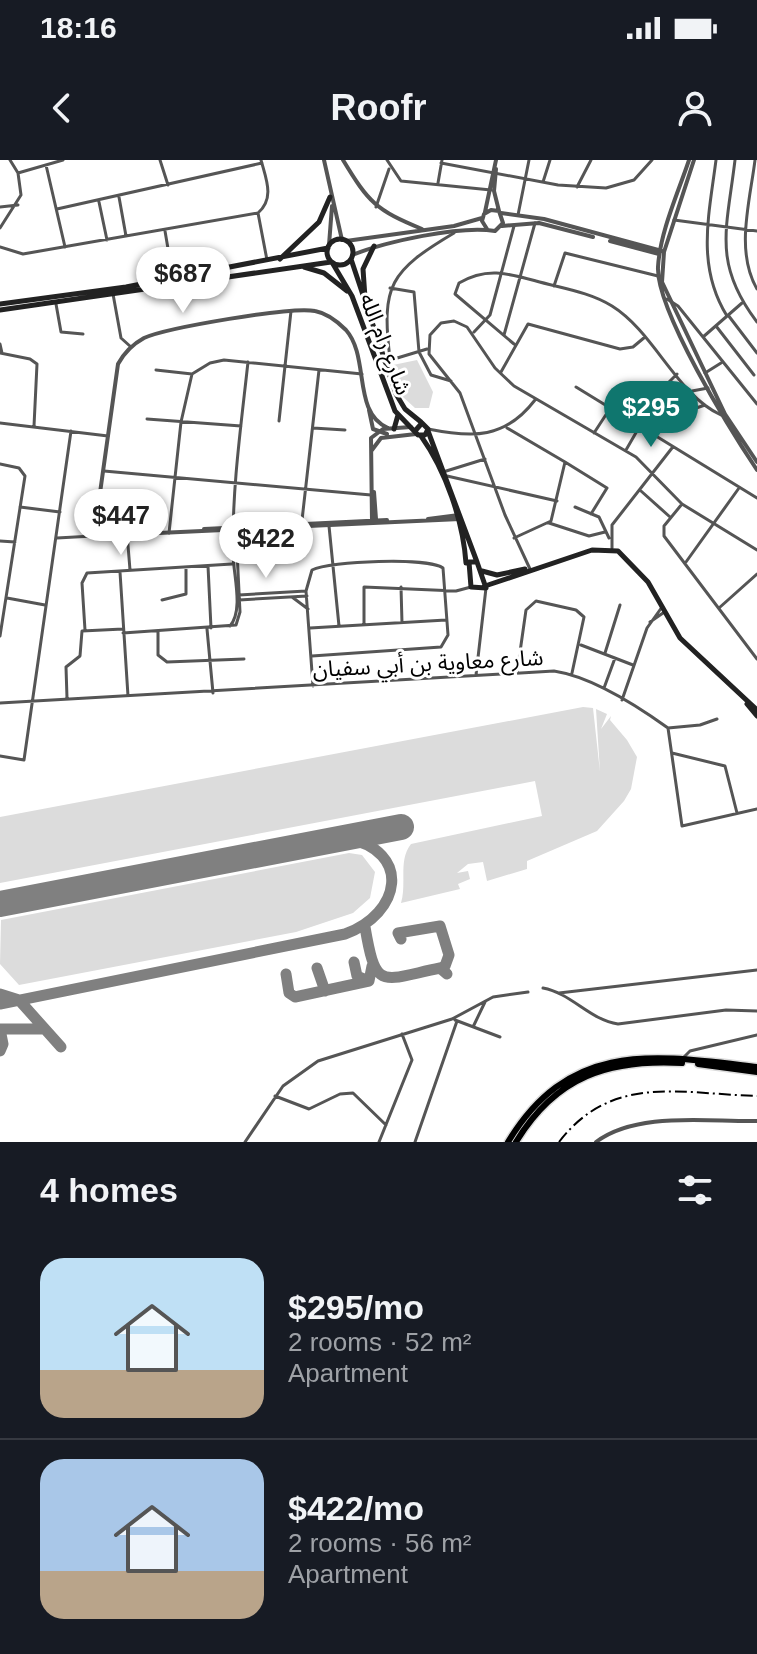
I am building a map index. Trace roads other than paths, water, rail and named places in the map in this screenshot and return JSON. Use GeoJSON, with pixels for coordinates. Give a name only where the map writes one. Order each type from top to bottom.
{"type":"FeatureCollection","features":[{"type":"Feature","properties":{"kind":"main road"},"geometry":{"type":"LineString","coordinates":[[280,259],[319,222],[330,197]]}},
{"type":"Feature","properties":{"kind":"main road"},"geometry":{"type":"LineString","coordinates":[[0,304],[280,259],[344,241]]}},
{"type":"Feature","properties":{"kind":"main road","name":"شارع رام الله"},"geometry":{"type":"LineString","coordinates":[[344,241],[399,401],[445,474]]}},
{"type":"Feature","properties":{"kind":"main road"},"geometry":{"type":"LineString","coordinates":[[366,311],[363,269],[374,246]]}},
{"type":"Feature","properties":{"kind":"main road","name":"شارع رام الله"},"geometry":{"type":"LineString","coordinates":[[328,247],[332,263],[352,296],[398,415],[417,429]]}},
{"type":"Feature","properties":{"kind":"main road"},"geometry":{"type":"LineString","coordinates":[[0,310],[299,266],[342,265],[352,257]]}},
{"type":"Feature","properties":{"kind":"main road"},"geometry":{"type":"LineString","coordinates":[[299,266],[324,273],[352,296]]}},
{"type":"Feature","properties":{"kind":"main road"},"geometry":{"type":"LineString","coordinates":[[392,431],[398,415]]}},
{"type":"Feature","properties":{"kind":"main road"},"geometry":{"type":"LineString","coordinates":[[417,429],[428,430]]}},
{"type":"Feature","properties":{"kind":"main road","name":"شارع رام الله"},"geometry":{"type":"LineString","coordinates":[[428,430],[487,587]]}},
{"type":"Feature","properties":{"kind":"main road","name":"شارع رام الله"},"geometry":{"type":"LineString","coordinates":[[460,517],[471,587]]}},
{"type":"Feature","properties":{"kind":"main road"},"geometry":{"type":"LineString","coordinates":[[471,587],[487,587],[527,570],[611,545],[639,570],[694,653],[757,713]]}},
{"type":"Feature","properties":{"kind":"main road"},"geometry":{"type":"LineString","coordinates":[[466,563],[477,562]]}},
{"type":"Feature","properties":{"kind":"main road"},"geometry":{"type":"LineString","coordinates":[[482,571],[497,575],[527,570]]}},
{"type":"Feature","properties":{"kind":"main road"},"geometry":{"type":"LineString","coordinates":[[508,1142],[522,1121],[551,1092],[594,1067],[634,1057],[757,1070]]}},
{"type":"Feature","properties":{"kind":"main road"},"geometry":{"type":"LineString","coordinates":[[516,1142],[542,1108],[585,1077],[633,1061],[682,1061]]}},
{"type":"Feature","properties":{"kind":"street"},"geometry":{"type":"LineString","coordinates":[[0,228],[18,205],[22,188],[10,160]]}},
{"type":"Feature","properties":{"kind":"street"},"geometry":{"type":"LineString","coordinates":[[18,173],[63,160]]}},
{"type":"Feature","properties":{"kind":"street"},"geometry":{"type":"LineString","coordinates":[[160,160],[168,185]]}},
{"type":"Feature","properties":{"kind":"street"},"geometry":{"type":"LineString","coordinates":[[343,160],[376,207],[424,230]]}},
{"type":"Feature","properties":{"kind":"street"},"geometry":{"type":"LineString","coordinates":[[387,160],[401,181],[492,190]]}},
{"type":"Feature","properties":{"kind":"street"},"geometry":{"type":"LineString","coordinates":[[518,215],[529,160]]}},
{"type":"Feature","properties":{"kind":"street"},"geometry":{"type":"LineString","coordinates":[[543,182],[550,160]]}},
{"type":"Feature","properties":{"kind":"street"},"geometry":{"type":"LineString","coordinates":[[577,187],[591,160]]}},
{"type":"Feature","properties":{"kind":"street"},"geometry":{"type":"LineString","coordinates":[[438,183],[441,162],[577,187],[622,185],[639,176],[652,160]]}},
{"type":"Feature","properties":{"kind":"street"},"geometry":{"type":"LineString","coordinates":[[692,160],[658,265],[661,293],[711,390],[757,462]]}},
{"type":"Feature","properties":{"kind":"street"},"geometry":{"type":"LineString","coordinates":[[716,160],[708,223],[709,278],[728,315],[757,353]]}},
{"type":"Feature","properties":{"kind":"street"},"geometry":{"type":"LineString","coordinates":[[735,160],[727,226],[727,267],[742,303],[757,322]]}},
{"type":"Feature","properties":{"kind":"street"},"geometry":{"type":"LineString","coordinates":[[755,160],[746,229],[747,263],[757,289]]}},
{"type":"Feature","properties":{"kind":"street"},"geometry":{"type":"LineString","coordinates":[[325,161],[330,197],[344,241],[424,230],[483,216],[491,210],[662,253]]}},
{"type":"Feature","properties":{"kind":"street"},"geometry":{"type":"LineString","coordinates":[[487,229],[483,216],[492,190],[496,161]]}},
{"type":"Feature","properties":{"kind":"street"},"geometry":{"type":"LineString","coordinates":[[57,209],[99,202],[261,162],[268,197],[258,213],[267,261]]}},
{"type":"Feature","properties":{"kind":"street"},"geometry":{"type":"LineString","coordinates":[[46,165],[65,247]]}},
{"type":"Feature","properties":{"kind":"street"},"geometry":{"type":"LineString","coordinates":[[376,207],[390,168]]}},
{"type":"Feature","properties":{"kind":"street"},"geometry":{"type":"LineString","coordinates":[[492,190],[502,226]]}},
{"type":"Feature","properties":{"kind":"street"},"geometry":{"type":"LineString","coordinates":[[119,197],[126,236]]}},
{"type":"Feature","properties":{"kind":"street"},"geometry":{"type":"LineString","coordinates":[[99,202],[107,240]]}},
{"type":"Feature","properties":{"kind":"street"},"geometry":{"type":"LineString","coordinates":[[328,247],[332,204]]}},
{"type":"Feature","properties":{"kind":"street"},"geometry":{"type":"LineString","coordinates":[[0,207],[18,205]]}},
{"type":"Feature","properties":{"kind":"street"},"geometry":{"type":"LineString","coordinates":[[0,247],[23,254],[258,213]]}},
{"type":"Feature","properties":{"kind":"street"},"geometry":{"type":"LineString","coordinates":[[352,257],[374,246],[454,233],[495,231],[502,226],[536,220]]}},
{"type":"Feature","properties":{"kind":"street"},"geometry":{"type":"LineString","coordinates":[[504,335],[536,220]]}},
{"type":"Feature","properties":{"kind":"street"},"geometry":{"type":"LineString","coordinates":[[672,220],[757,231]]}},
{"type":"Feature","properties":{"kind":"street"},"geometry":{"type":"LineString","coordinates":[[672,220],[662,253],[661,275],[667,299],[705,373],[721,415],[757,470]]}},
{"type":"Feature","properties":{"kind":"street"},"geometry":{"type":"LineString","coordinates":[[474,332],[487,320],[514,225]]}},
{"type":"Feature","properties":{"kind":"street"},"geometry":{"type":"LineString","coordinates":[[164,230],[173,278]]}},
{"type":"Feature","properties":{"kind":"street"},"geometry":{"type":"LineString","coordinates":[[428,349],[387,360],[385,311],[390,288],[423,252],[454,233]]}},
{"type":"Feature","properties":{"kind":"street"},"geometry":{"type":"LineString","coordinates":[[421,238],[423,252]]}},
{"type":"Feature","properties":{"kind":"street"},"geometry":{"type":"LineString","coordinates":[[648,250],[663,244]]}},
{"type":"Feature","properties":{"kind":"street"},"geometry":{"type":"LineString","coordinates":[[648,250],[658,265]]}},
{"type":"Feature","properties":{"kind":"street"},"geometry":{"type":"LineString","coordinates":[[554,286],[565,253],[658,276]]}},
{"type":"Feature","properties":{"kind":"street"},"geometry":{"type":"LineString","coordinates":[[514,344],[458,297],[455,290],[459,283],[478,274],[502,272],[611,305],[645,337],[705,405],[721,415]]}},
{"type":"Feature","properties":{"kind":"street"},"geometry":{"type":"LineString","coordinates":[[390,288],[414,292],[419,352],[431,375],[451,381]]}},
{"type":"Feature","properties":{"kind":"street"},"geometry":{"type":"LineString","coordinates":[[113,294],[121,338],[131,347]]}},
{"type":"Feature","properties":{"kind":"street"},"geometry":{"type":"LineString","coordinates":[[667,299],[678,306],[757,404]]}},
{"type":"Feature","properties":{"kind":"street"},"geometry":{"type":"LineString","coordinates":[[702,337],[742,303]]}},
{"type":"Feature","properties":{"kind":"street"},"geometry":{"type":"LineString","coordinates":[[56,304],[61,332],[83,334]]}},
{"type":"Feature","properties":{"kind":"street"},"geometry":{"type":"LineString","coordinates":[[279,421],[291,311]]}},
{"type":"Feature","properties":{"kind":"street"},"geometry":{"type":"LineString","coordinates":[[94,536],[118,364],[131,347],[157,333],[291,311],[316,311],[346,330],[357,350],[369,420],[376,431]]}},
{"type":"Feature","properties":{"kind":"street"},"geometry":{"type":"LineString","coordinates":[[527,570],[460,393],[428,349],[430,335],[441,323],[457,322],[474,332],[501,374],[536,399],[626,450],[644,463],[651,475],[682,504],[757,550]]}},
{"type":"Feature","properties":{"kind":"street"},"geometry":{"type":"LineString","coordinates":[[501,374],[524,326],[530,324],[620,349],[633,347],[645,337]]}},
{"type":"Feature","properties":{"kind":"street"},"geometry":{"type":"LineString","coordinates":[[716,326],[754,375]]}},
{"type":"Feature","properties":{"kind":"street"},"geometry":{"type":"LineString","coordinates":[[0,344],[1,353],[30,359],[37,364],[34,426]]}},
{"type":"Feature","properties":{"kind":"street"},"geometry":{"type":"LineString","coordinates":[[156,370],[192,374],[217,361],[362,374]]}},
{"type":"Feature","properties":{"kind":"street"},"geometry":{"type":"LineString","coordinates":[[85,630],[158,631],[230,626],[236,616],[238,598],[234,564],[235,482],[248,362]]}},
{"type":"Feature","properties":{"kind":"street"},"geometry":{"type":"LineString","coordinates":[[705,373],[721,363]]}},
{"type":"Feature","properties":{"kind":"street"},"geometry":{"type":"LineString","coordinates":[[301,527],[319,370]]}},
{"type":"Feature","properties":{"kind":"street"},"geometry":{"type":"LineString","coordinates":[[168,532],[181,422],[192,374]]}},
{"type":"Feature","properties":{"kind":"street"},"geometry":{"type":"LineString","coordinates":[[626,450],[660,391],[677,374]]}},
{"type":"Feature","properties":{"kind":"street"},"geometry":{"type":"LineString","coordinates":[[594,433],[608,407],[626,384]]}},
{"type":"Feature","properties":{"kind":"street"},"geometry":{"type":"LineString","coordinates":[[576,387],[757,498]]}},
{"type":"Feature","properties":{"kind":"street"},"geometry":{"type":"LineString","coordinates":[[692,391],[711,390]]}},
{"type":"Feature","properties":{"kind":"street"},"geometry":{"type":"LineString","coordinates":[[698,398],[711,390]]}},
{"type":"Feature","properties":{"kind":"street"},"geometry":{"type":"LineString","coordinates":[[428,430],[460,435],[507,428],[536,399]]}},
{"type":"Feature","properties":{"kind":"street"},"geometry":{"type":"LineString","coordinates":[[670,417],[705,405]]}},
{"type":"Feature","properties":{"kind":"street"},"geometry":{"type":"LineString","coordinates":[[369,407],[377,422],[392,431]]}},
{"type":"Feature","properties":{"kind":"street"},"geometry":{"type":"LineString","coordinates":[[147,419],[241,426]]}},
{"type":"Feature","properties":{"kind":"street"},"geometry":{"type":"LineString","coordinates":[[0,423],[108,436]]}},
{"type":"Feature","properties":{"kind":"street"},"geometry":{"type":"LineString","coordinates":[[313,428],[345,430]]}},
{"type":"Feature","properties":{"kind":"street"},"geometry":{"type":"LineString","coordinates":[[507,428],[607,488],[591,514]]}},
{"type":"Feature","properties":{"kind":"street"},"geometry":{"type":"LineString","coordinates":[[376,431],[417,429]]}},
{"type":"Feature","properties":{"kind":"street"},"geometry":{"type":"LineString","coordinates":[[371,452],[379,439],[392,431],[417,429]]}},
{"type":"Feature","properties":{"kind":"street"},"geometry":{"type":"LineString","coordinates":[[0,756],[24,760],[71,431]]}},
{"type":"Feature","properties":{"kind":"street"},"geometry":{"type":"LineString","coordinates":[[374,522],[370,443],[376,431]]}},
{"type":"Feature","properties":{"kind":"street"},"geometry":{"type":"LineString","coordinates":[[611,545],[612,525],[672,448]]}},
{"type":"Feature","properties":{"kind":"street"},"geometry":{"type":"LineString","coordinates":[[445,474],[485,459]]}},
{"type":"Feature","properties":{"kind":"street"},"geometry":{"type":"LineString","coordinates":[[549,523],[565,462]]}},
{"type":"Feature","properties":{"kind":"street"},"geometry":{"type":"LineString","coordinates":[[0,464],[23,471],[0,636]]}},
{"type":"Feature","properties":{"kind":"street"},"geometry":{"type":"LineString","coordinates":[[103,471],[373,494]]}},
{"type":"Feature","properties":{"kind":"street"},"geometry":{"type":"LineString","coordinates":[[445,474],[557,501]]}},
{"type":"Feature","properties":{"kind":"street"},"geometry":{"type":"LineString","coordinates":[[685,563],[739,488]]}},
{"type":"Feature","properties":{"kind":"street"},"geometry":{"type":"LineString","coordinates":[[641,491],[670,517]]}},
{"type":"Feature","properties":{"kind":"street"},"geometry":{"type":"LineString","coordinates":[[682,504],[670,517],[664,533],[757,659]]}},
{"type":"Feature","properties":{"kind":"street"},"geometry":{"type":"LineString","coordinates":[[20,507],[60,513]]}},
{"type":"Feature","properties":{"kind":"street"},"geometry":{"type":"LineString","coordinates":[[575,507],[600,518],[611,545]]}},
{"type":"Feature","properties":{"kind":"street"},"geometry":{"type":"LineString","coordinates":[[373,511],[384,520]]}},
{"type":"Feature","properties":{"kind":"street"},"geometry":{"type":"LineString","coordinates":[[362,521],[373,511]]}},
{"type":"Feature","properties":{"kind":"street"},"geometry":{"type":"LineString","coordinates":[[57,538],[460,517]]}},
{"type":"Feature","properties":{"kind":"street"},"geometry":{"type":"LineString","coordinates":[[329,526],[362,521],[460,517]]}},
{"type":"Feature","properties":{"kind":"street"},"geometry":{"type":"LineString","coordinates":[[514,538],[549,523],[589,536],[605,532]]}},
{"type":"Feature","properties":{"kind":"street"},"geometry":{"type":"LineString","coordinates":[[329,526],[339,626]]}},
{"type":"Feature","properties":{"kind":"street"},"geometry":{"type":"LineString","coordinates":[[127,533],[130,570]]}},
{"type":"Feature","properties":{"kind":"street"},"geometry":{"type":"LineString","coordinates":[[0,541],[15,542]]}},
{"type":"Feature","properties":{"kind":"street"},"geometry":{"type":"LineString","coordinates":[[312,656],[437,649],[446,640],[448,620],[444,571],[435,563],[333,564],[312,570],[306,594],[313,686]]}},
{"type":"Feature","properties":{"kind":"street"},"geometry":{"type":"LineString","coordinates":[[67,699],[66,667],[80,656],[81,634],[85,630],[85,576],[90,572],[234,564]]}},
{"type":"Feature","properties":{"kind":"street"},"geometry":{"type":"LineString","coordinates":[[208,566],[213,693]]}},
{"type":"Feature","properties":{"kind":"street"},"geometry":{"type":"LineString","coordinates":[[162,600],[186,594],[186,567]]}},
{"type":"Feature","properties":{"kind":"street"},"geometry":{"type":"LineString","coordinates":[[120,571],[128,696]]}},
{"type":"Feature","properties":{"kind":"street"},"geometry":{"type":"LineString","coordinates":[[719,608],[757,574]]}},
{"type":"Feature","properties":{"kind":"street"},"geometry":{"type":"LineString","coordinates":[[364,625],[364,587],[471,587]]}},
{"type":"Feature","properties":{"kind":"street"},"geometry":{"type":"LineString","coordinates":[[401,587],[402,623]]}},
{"type":"Feature","properties":{"kind":"street"},"geometry":{"type":"LineString","coordinates":[[476,676],[487,587]]}},
{"type":"Feature","properties":{"kind":"street"},"geometry":{"type":"LineString","coordinates":[[238,598],[306,594]]}},
{"type":"Feature","properties":{"kind":"street"},"geometry":{"type":"LineString","coordinates":[[238,598],[306,594]]}},
{"type":"Feature","properties":{"kind":"street"},"geometry":{"type":"LineString","coordinates":[[292,597],[308,609]]}},
{"type":"Feature","properties":{"kind":"street"},"geometry":{"type":"LineString","coordinates":[[7,598],[45,605]]}},
{"type":"Feature","properties":{"kind":"street"},"geometry":{"type":"LineString","coordinates":[[517,673],[529,603],[536,601],[580,612],[585,621],[572,675]]}},
{"type":"Feature","properties":{"kind":"street"},"geometry":{"type":"LineString","coordinates":[[605,653],[620,605]]}},
{"type":"Feature","properties":{"kind":"street"},"geometry":{"type":"LineString","coordinates":[[622,700],[650,622],[664,609]]}},
{"type":"Feature","properties":{"kind":"street"},"geometry":{"type":"LineString","coordinates":[[310,628],[448,620]]}},
{"type":"Feature","properties":{"kind":"street"},"geometry":{"type":"LineString","coordinates":[[158,631],[158,655],[163,661],[244,659]]}},
{"type":"Feature","properties":{"kind":"street"},"geometry":{"type":"LineString","coordinates":[[579,645],[633,665]]}},
{"type":"Feature","properties":{"kind":"street"},"geometry":{"type":"LineString","coordinates":[[603,690],[615,658]]}},
{"type":"Feature","properties":{"kind":"street","name":"شارع معاوية بن أبي سفيان"},"geometry":{"type":"LineString","coordinates":[[0,703],[517,673],[572,675],[668,728]]}},
{"type":"Feature","properties":{"kind":"street"},"geometry":{"type":"LineString","coordinates":[[717,719],[700,725],[668,728],[680,825],[757,809]]}},
{"type":"Feature","properties":{"kind":"street"},"geometry":{"type":"LineString","coordinates":[[672,753],[725,766],[737,813]]}},
{"type":"Feature","properties":{"kind":"street"},"geometry":{"type":"LineString","coordinates":[[559,993],[757,970]]}},
{"type":"Feature","properties":{"kind":"street"},"geometry":{"type":"LineString","coordinates":[[543,988],[559,993],[604,1020],[618,1024],[726,1010],[757,1011]]}},
{"type":"Feature","properties":{"kind":"street"},"geometry":{"type":"LineString","coordinates":[[245,1142],[275,1096],[292,1077],[318,1061],[454,1020],[485,1001],[528,992]]}},
{"type":"Feature","properties":{"kind":"street"},"geometry":{"type":"LineString","coordinates":[[473,1027],[485,1001]]}},
{"type":"Feature","properties":{"kind":"street"},"geometry":{"type":"LineString","coordinates":[[454,1020],[500,1037]]}},
{"type":"Feature","properties":{"kind":"street"},"geometry":{"type":"LineString","coordinates":[[415,1142],[454,1020]]}},
{"type":"Feature","properties":{"kind":"street"},"geometry":{"type":"LineString","coordinates":[[379,1142],[412,1060],[402,1034]]}},
{"type":"Feature","properties":{"kind":"street"},"geometry":{"type":"LineString","coordinates":[[682,1061],[690,1051],[757,1035]]}},
{"type":"Feature","properties":{"kind":"street"},"geometry":{"type":"LineString","coordinates":[[275,1096],[309,1109],[340,1094],[353,1093],[386,1125]]}},
{"type":"Feature","properties":{"kind":"street"},"geometry":{"type":"LineString","coordinates":[[596,1142],[613,1131],[647,1123],[757,1121]]}},
{"type":"Feature","properties":{"kind":"railway"},"geometry":{"type":"LineString","coordinates":[[559,1142],[580,1120],[602,1105],[625,1097],[675,1091],[757,1096]]}}]}
